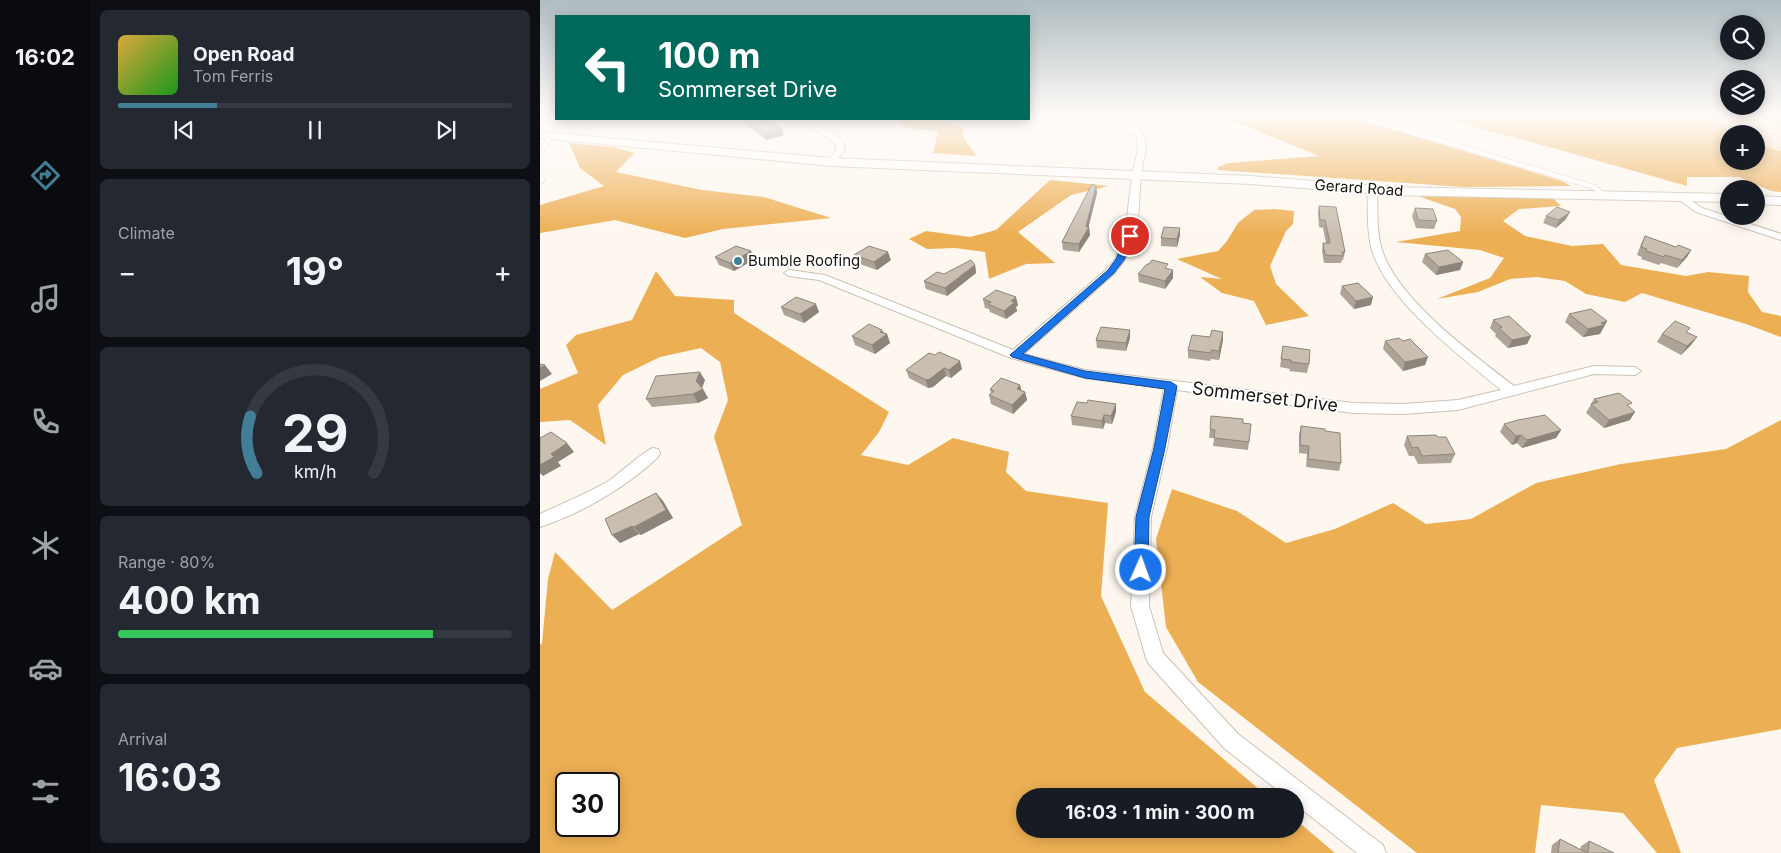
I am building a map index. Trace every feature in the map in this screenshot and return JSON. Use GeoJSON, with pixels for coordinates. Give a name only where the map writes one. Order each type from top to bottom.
{"type":"FeatureCollection","features":[{"type":"Feature","properties":{"kind":"street","name":"Gerard Road"},"geometry":{"type":"LineString","coordinates":[[752,155],[831,162],[1250,180],[1372,190],[1720,198]]}},
{"type":"Feature","properties":{"kind":"street"},"geometry":{"type":"LineString","coordinates":[[831,162],[837,155]]}},
{"type":"Feature","properties":{"kind":"street"},"geometry":{"type":"LineString","coordinates":[[1015,355],[1111,272],[1120,260],[1130,236],[1136,174],[1141,155]]}},
{"type":"Feature","properties":{"kind":"street"},"geometry":{"type":"LineString","coordinates":[[1372,190],[1377,250],[1384,266],[1400,290],[1456,346],[1511,391]]}},
{"type":"Feature","properties":{"kind":"street"},"geometry":{"type":"LineString","coordinates":[[1681,197],[1699,210],[1781,237]]}},
{"type":"Feature","properties":{"kind":"street"},"geometry":{"type":"LineString","coordinates":[[1765,200],[1781,201]]}},
{"type":"Feature","properties":{"kind":"street","name":"Sommerset Drive"},"geometry":{"type":"LineString","coordinates":[[788,273],[821,277],[1015,355],[1085,374],[1352,408],[1403,409],[1458,405],[1594,370],[1635,370]]}},
{"type":"Feature","properties":{"kind":"street"},"geometry":{"type":"LineString","coordinates":[[1171,386],[1160,448],[1142,517],[1140,606],[1155,658],[1231,741],[1375,853]]}},
{"type":"Feature","properties":{"kind":"street"},"geometry":{"type":"LineString","coordinates":[[540,521],[619,482],[632,473],[653,453]]}},
{"type":"Feature","properties":{"kind":"lane"},"geometry":{"type":"LineString","coordinates":[[1487,155],[1594,187],[1604,195]]}},
{"type":"Feature","properties":{"kind":"lane"},"geometry":{"type":"LineString","coordinates":[[540,174],[542,180],[540,182]]}},
{"type":"Feature","properties":{"kind":"shaded area"},"geometry":{"type":"Polygon","coordinates":[[[574,155],[632,155],[616,172],[702,190],[764,197],[831,218],[723,229],[685,238],[615,220],[540,233],[540,205],[604,186],[580,168],[574,155]]]}},
{"type":"Feature","properties":{"kind":"shaded area"},"geometry":{"type":"Polygon","coordinates":[[[1316,155],[1475,155],[1562,181],[1571,186],[1464,187],[1218,170],[1218,167],[1229,163],[1319,156],[1316,155]]]}},
{"type":"Feature","properties":{"kind":"shaded area"},"geometry":{"type":"Polygon","coordinates":[[[1577,155],[1720,155],[1720,170],[1765,170],[1765,155],[1781,155],[1781,192],[1765,188],[1765,180],[1746,180],[1739,177],[1687,177],[1687,186],[1577,155]]]}},
{"type":"Feature","properties":{"kind":"shaded area"},"geometry":{"type":"Polygon","coordinates":[[[1050,180],[1109,186],[1071,195],[1018,232],[1055,263],[1026,264],[989,279],[985,252],[955,248],[927,249],[909,239],[926,231],[970,237],[996,230],[1050,180]]]}},
{"type":"Feature","properties":{"kind":"shaded area"},"geometry":{"type":"Polygon","coordinates":[[[1415,195],[1554,199],[1561,206],[1519,209],[1503,221],[1525,236],[1572,246],[1603,244],[1621,265],[1686,276],[1708,272],[1749,276],[1748,292],[1762,312],[1781,316],[1781,337],[1746,324],[1642,293],[1625,302],[1586,294],[1565,281],[1537,277],[1510,279],[1478,292],[1437,299],[1490,278],[1504,258],[1480,250],[1396,242],[1460,231],[1461,217],[1455,209],[1415,195]]]}},
{"type":"Feature","properties":{"kind":"shaded area"},"geometry":{"type":"Polygon","coordinates":[[[1275,209],[1294,211],[1293,224],[1286,231],[1270,266],[1276,284],[1309,316],[1266,325],[1254,301],[1222,293],[1200,277],[1222,279],[1177,259],[1218,251],[1227,241],[1238,223],[1254,210],[1275,209]]]}},
{"type":"Feature","properties":{"kind":"shaded area"},"geometry":{"type":"Polygon","coordinates":[[[656,271],[675,296],[734,300],[734,313],[889,412],[879,432],[861,455],[908,465],[953,438],[1009,452],[1006,472],[1026,491],[1108,503],[1101,596],[1145,692],[1258,788],[1016,788],[1016,838],[1304,838],[1304,827],[1335,853],[540,853],[540,645],[542,643],[548,579],[555,552],[612,610],[742,525],[714,437],[728,400],[720,362],[701,348],[660,357],[623,375],[598,405],[606,445],[570,420],[540,422],[540,389],[578,373],[566,345],[576,335],[632,320],[656,271]]]}},
{"type":"Feature","properties":{"kind":"shaded area"},"geometry":{"type":"Polygon","coordinates":[[[1781,420],[1781,729],[1677,748],[1654,780],[1681,853],[1657,853],[1623,813],[1541,805],[1535,853],[1417,853],[1198,682],[1166,627],[1156,539],[1172,489],[1237,511],[1286,543],[1335,529],[1393,503],[1426,524],[1471,519],[1536,483],[1621,464],[1726,449],[1781,420]]]}},
{"type":"Feature","properties":{"kind":"building"},"geometry":{"type":"Polygon","coordinates":[[[1092,184],[1096,186],[1086,227],[1089,227],[1079,244],[1062,242],[1092,184]]]}},
{"type":"Feature","properties":{"kind":"building"},"geometry":{"type":"Polygon","coordinates":[[[1319,206],[1336,207],[1345,252],[1342,252],[1343,256],[1325,255],[1323,243],[1330,243],[1325,220],[1320,220],[1319,206]]]}},
{"type":"Feature","properties":{"kind":"building"},"geometry":{"type":"Polygon","coordinates":[[[1557,207],[1570,212],[1559,220],[1546,216],[1557,207]]]}},
{"type":"Feature","properties":{"kind":"building"},"geometry":{"type":"Polygon","coordinates":[[[1415,208],[1433,209],[1437,221],[1418,220],[1415,208]]]}},
{"type":"Feature","properties":{"kind":"building"},"geometry":{"type":"Polygon","coordinates":[[[1164,227],[1180,228],[1177,239],[1161,238],[1164,227]]]}},
{"type":"Feature","properties":{"kind":"building"},"geometry":{"type":"Polygon","coordinates":[[[1645,236],[1691,250],[1682,260],[1665,255],[1664,257],[1646,251],[1647,249],[1641,247],[1645,236]]]}},
{"type":"Feature","properties":{"kind":"building"},"geometry":{"type":"Polygon","coordinates":[[[736,246],[751,251],[730,263],[715,257],[736,246]]]}},
{"type":"Feature","properties":{"kind":"building"},"geometry":{"type":"Polygon","coordinates":[[[869,246],[888,252],[874,262],[854,255],[869,246]]]}},
{"type":"Feature","properties":{"kind":"building"},"geometry":{"type":"Polygon","coordinates":[[[1448,250],[1463,262],[1439,267],[1425,254],[1448,250]]]}},
{"type":"Feature","properties":{"kind":"building"},"geometry":{"type":"Polygon","coordinates":[[[971,260],[975,265],[945,288],[924,281],[937,272],[944,274],[971,260]]]}},
{"type":"Feature","properties":{"kind":"building"},"geometry":{"type":"Polygon","coordinates":[[[1152,260],[1168,264],[1165,268],[1173,270],[1165,281],[1138,274],[1152,260]]]}},
{"type":"Feature","properties":{"kind":"building"},"geometry":{"type":"Polygon","coordinates":[[[1358,283],[1373,297],[1356,301],[1342,286],[1358,283]]]}},
{"type":"Feature","properties":{"kind":"building"},"geometry":{"type":"Polygon","coordinates":[[[996,290],[1016,297],[1011,301],[1015,302],[1004,311],[988,304],[991,302],[983,299],[996,290]]]}},
{"type":"Feature","properties":{"kind":"building"},"geometry":{"type":"Polygon","coordinates":[[[796,297],[816,304],[800,314],[781,307],[796,297]]]}},
{"type":"Feature","properties":{"kind":"building"},"geometry":{"type":"Polygon","coordinates":[[[1591,309],[1607,321],[1601,323],[1604,325],[1588,329],[1569,314],[1591,309]]]}},
{"type":"Feature","properties":{"kind":"building"},"geometry":{"type":"Polygon","coordinates":[[[1509,316],[1531,336],[1512,340],[1499,328],[1502,327],[1493,320],[1509,316]]]}},
{"type":"Feature","properties":{"kind":"building"},"geometry":{"type":"Polygon","coordinates":[[[1675,321],[1690,328],[1686,332],[1697,337],[1687,346],[1662,334],[1675,321]]]}},
{"type":"Feature","properties":{"kind":"building"},"geometry":{"type":"Polygon","coordinates":[[[869,324],[882,330],[880,332],[887,334],[872,345],[852,336],[869,324]]]}},
{"type":"Feature","properties":{"kind":"building"},"geometry":{"type":"Polygon","coordinates":[[[1101,327],[1130,330],[1126,343],[1096,340],[1101,327]]]}},
{"type":"Feature","properties":{"kind":"building"},"geometry":{"type":"Polygon","coordinates":[[[1212,330],[1223,332],[1219,351],[1211,350],[1211,353],[1188,350],[1192,335],[1210,337],[1212,330]]]}},
{"type":"Feature","properties":{"kind":"building"},"geometry":{"type":"Polygon","coordinates":[[[1399,338],[1403,341],[1410,339],[1428,357],[1405,362],[1385,341],[1399,338]]]}},
{"type":"Feature","properties":{"kind":"building"},"geometry":{"type":"Polygon","coordinates":[[[1283,346],[1310,350],[1309,364],[1281,359],[1283,346]]]}},
{"type":"Feature","properties":{"kind":"building"},"geometry":{"type":"Polygon","coordinates":[[[939,352],[960,361],[949,370],[944,368],[926,380],[906,370],[929,353],[935,355],[939,352]]]}},
{"type":"Feature","properties":{"kind":"building"},"geometry":{"type":"Polygon","coordinates":[[[700,372],[696,381],[703,389],[693,394],[646,399],[656,376],[700,372]]]}},
{"type":"Feature","properties":{"kind":"building"},"geometry":{"type":"Polygon","coordinates":[[[1001,378],[1020,385],[1017,389],[1025,392],[1012,405],[989,395],[994,391],[990,389],[1001,378]]]}},
{"type":"Feature","properties":{"kind":"building"},"geometry":{"type":"Polygon","coordinates":[[[1619,393],[1632,403],[1627,405],[1635,412],[1609,420],[1591,404],[1598,402],[1594,399],[1619,393]]]}},
{"type":"Feature","properties":{"kind":"building"},"geometry":{"type":"Polygon","coordinates":[[[1088,400],[1116,404],[1111,416],[1104,415],[1102,421],[1071,416],[1077,402],[1087,403],[1088,400]]]}},
{"type":"Feature","properties":{"kind":"building"},"geometry":{"type":"Polygon","coordinates":[[[1545,415],[1561,430],[1527,440],[1521,435],[1516,436],[1504,424],[1518,420],[1545,415]]]}},
{"type":"Feature","properties":{"kind":"building"},"geometry":{"type":"Polygon","coordinates":[[[1211,416],[1243,419],[1243,423],[1251,424],[1249,442],[1214,438],[1215,430],[1210,429],[1211,416]]]}},
{"type":"Feature","properties":{"kind":"building"},"geometry":{"type":"Polygon","coordinates":[[[1301,426],[1340,433],[1341,463],[1308,459],[1309,446],[1300,445],[1301,426]]]}},
{"type":"Feature","properties":{"kind":"building"},"geometry":{"type":"Polygon","coordinates":[[[551,432],[567,443],[551,454],[554,457],[540,465],[540,438],[551,432]]]}},
{"type":"Feature","properties":{"kind":"building"},"geometry":{"type":"Polygon","coordinates":[[[1436,435],[1438,437],[1446,437],[1455,454],[1422,456],[1418,447],[1412,448],[1407,436],[1436,435]]]}},
{"type":"Feature","properties":{"kind":"building"},"geometry":{"type":"Polygon","coordinates":[[[656,493],[666,510],[634,527],[632,526],[612,535],[605,519],[656,493]]]}},
{"type":"Feature","properties":{"kind":"building"},"geometry":{"type":"Polygon","coordinates":[[[1560,839],[1587,853],[1558,853],[1560,839]]]}},
{"type":"Feature","properties":{"kind":"building"},"geometry":{"type":"Polygon","coordinates":[[[1589,841],[1614,853],[1588,853],[1589,841]]]}},
{"type":"Feature","properties":{"kind":"place","name":"Bumble Roofing"},"geometry":{"type":"Point","coordinates":[738,261]}},
{"type":"Feature","properties":{"kind":"route"},"geometry":{"type":"LineString","coordinates":[[1130,236],[1120,260],[1111,272],[1015,355],[1085,374],[1171,386],[1160,448],[1142,517],[1141,570]]}}]}
